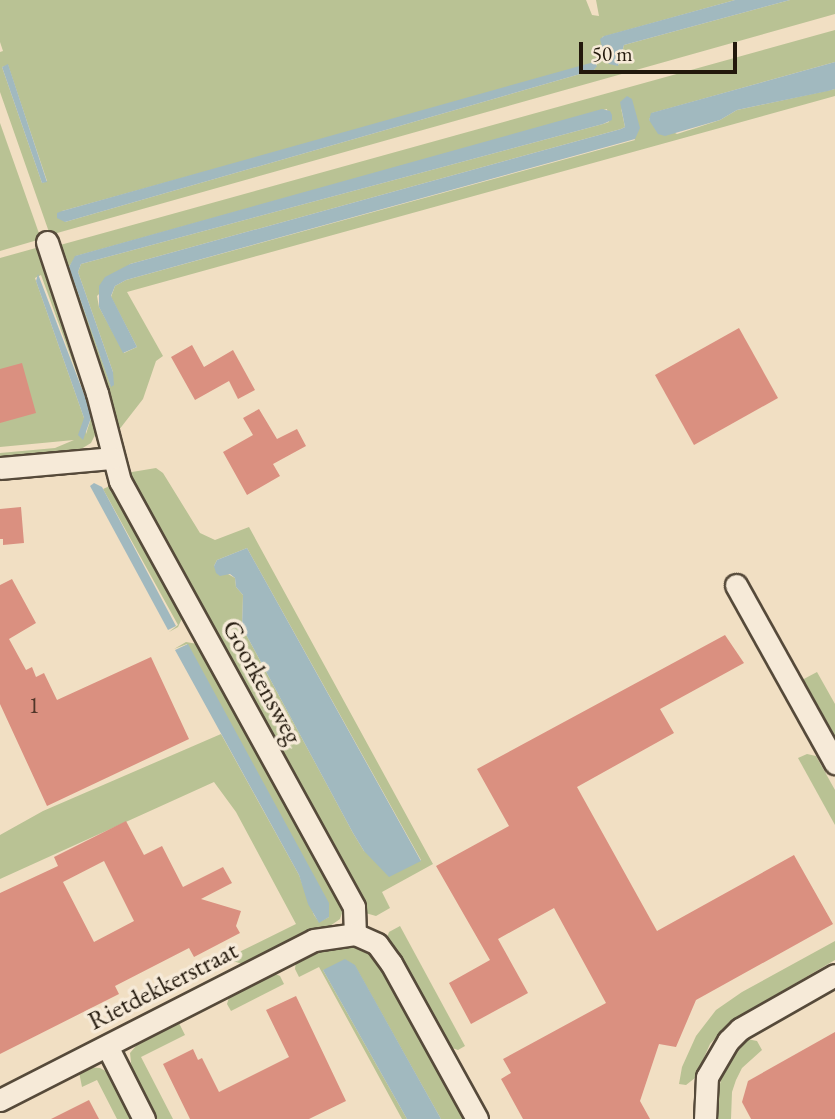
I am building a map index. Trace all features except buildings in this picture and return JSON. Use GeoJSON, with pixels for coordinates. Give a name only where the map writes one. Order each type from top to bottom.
{"type":"FeatureCollection","features":[{"type":"Feature","properties":{"kind":"street","name":"Goorkensweg"},"geometry":{"type":"LineString","coordinates":[[47,242],[97,393],[120,481],[354,907],[355,934]]}},
{"type":"Feature","properties":{"kind":"street"},"geometry":{"type":"LineString","coordinates":[[0,468],[112,458]]}},
{"type":"Feature","properties":{"kind":"street"},"geometry":{"type":"LineString","coordinates":[[736,585],[835,763]]}},
{"type":"Feature","properties":{"kind":"street"},"geometry":{"type":"LineString","coordinates":[[355,934],[377,944],[391,963],[477,1119]]}},
{"type":"Feature","properties":{"kind":"street","name":"Rietdekkerstraat"},"geometry":{"type":"LineString","coordinates":[[0,1100],[314,940],[355,934]]}},
{"type":"Feature","properties":{"kind":"street"},"geometry":{"type":"LineString","coordinates":[[705,1119],[707,1077],[728,1041],[740,1029],[835,975]]}},
{"type":"Feature","properties":{"kind":"street"},"geometry":{"type":"LineString","coordinates":[[107,1046],[144,1119]]}},
{"type":"Feature","properties":{"kind":"green space"},"geometry":{"type":"Polygon","coordinates":[[[0,0],[586,0],[592,15],[599,16],[596,0],[735,0],[602,37],[605,58],[619,65],[624,45],[790,0],[835,0],[835,14],[50,235],[0,92],[0,52],[3,51],[0,42],[0,0]],[[597,64],[62,211],[65,222],[594,70],[597,64]],[[8,65],[2,67],[42,183],[47,181],[8,65]]]}},
{"type":"Feature","properties":{"kind":"green space"},"geometry":{"type":"Polygon","coordinates":[[[835,30],[835,62],[652,113],[649,120],[677,134],[720,120],[737,110],[835,89],[835,96],[127,292],[163,356],[156,361],[143,399],[115,435],[53,247],[835,30]],[[621,108],[625,127],[621,129],[130,264],[97,296],[99,307],[124,353],[137,347],[111,297],[115,286],[126,280],[635,140],[621,108]],[[607,109],[76,256],[69,267],[111,386],[113,372],[78,272],[81,264],[603,124],[609,122],[607,109]]]}},
{"type":"Feature","properties":{"kind":"green space"},"geometry":{"type":"Polygon","coordinates":[[[0,123],[41,239],[0,251],[0,123]]]}},
{"type":"Feature","properties":{"kind":"green space"},"geometry":{"type":"Polygon","coordinates":[[[43,246],[99,427],[91,443],[76,452],[0,461],[0,453],[55,448],[74,440],[0,447],[0,258],[43,246]],[[41,275],[35,278],[84,418],[86,434],[92,415],[41,275]]]}},
{"type":"Feature","properties":{"kind":"green space"},"geometry":{"type":"Polygon","coordinates":[[[156,468],[163,473],[200,533],[215,540],[249,527],[433,864],[382,892],[390,908],[376,916],[362,912],[126,473],[156,468]],[[247,548],[217,560],[214,566],[235,578],[236,587],[243,595],[242,627],[364,851],[421,860],[247,548]]]}},
{"type":"Feature","properties":{"kind":"green space"},"geometry":{"type":"Polygon","coordinates":[[[112,485],[185,612],[178,627],[169,632],[178,625],[103,489],[112,485]]]}},
{"type":"Feature","properties":{"kind":"green space"},"geometry":{"type":"Polygon","coordinates":[[[186,642],[203,645],[344,907],[340,919],[330,926],[315,930],[245,965],[233,961],[231,956],[296,924],[236,812],[214,782],[0,879],[0,835],[43,811],[221,734],[299,875],[314,915],[319,922],[329,917],[187,644],[174,649],[186,642]]]}},
{"type":"Feature","properties":{"kind":"green space"},"geometry":{"type":"Polygon","coordinates":[[[817,672],[835,704],[835,740],[802,680],[817,672]]]}},
{"type":"Feature","properties":{"kind":"green space"},"geometry":{"type":"Polygon","coordinates":[[[807,754],[816,756],[835,790],[835,825],[798,758],[807,754]]]}},
{"type":"Feature","properties":{"kind":"green space"},"geometry":{"type":"Polygon","coordinates":[[[400,926],[465,1046],[458,1050],[449,1047],[386,941],[389,932],[400,926]]]}},
{"type":"Feature","properties":{"kind":"green space"},"geometry":{"type":"Polygon","coordinates":[[[835,941],[835,960],[731,1021],[710,1044],[695,1078],[686,1085],[679,1084],[682,1067],[696,1036],[716,1010],[742,992],[835,941]]]}},
{"type":"Feature","properties":{"kind":"green space"},"geometry":{"type":"Polygon","coordinates":[[[343,944],[364,950],[381,965],[466,1119],[441,1119],[355,966],[323,970],[407,1119],[402,1119],[319,967],[299,977],[295,969],[296,961],[323,948],[343,944]]]}},
{"type":"Feature","properties":{"kind":"green space"},"geometry":{"type":"Polygon","coordinates":[[[273,973],[280,976],[284,984],[231,1011],[227,1004],[230,994],[273,973]]]}},
{"type":"Feature","properties":{"kind":"green space"},"geometry":{"type":"Polygon","coordinates":[[[178,1021],[185,1035],[141,1057],[173,1119],[156,1119],[132,1071],[130,1053],[141,1040],[178,1021]]]}},
{"type":"Feature","properties":{"kind":"green space"},"geometry":{"type":"Polygon","coordinates":[[[747,1039],[757,1041],[762,1050],[742,1068],[736,1080],[732,1092],[731,1119],[716,1119],[716,1100],[723,1072],[747,1039]]]}},
{"type":"Feature","properties":{"kind":"green space"},"geometry":{"type":"Polygon","coordinates":[[[88,1067],[100,1068],[111,1074],[134,1119],[117,1119],[97,1080],[82,1087],[79,1072],[88,1067]]]}},
{"type":"Feature","properties":{"kind":"water"},"geometry":{"type":"Polygon","coordinates":[[[735,0],[790,0],[624,45],[618,66],[609,64],[605,59],[600,39],[604,36],[735,0]]]}},
{"type":"Feature","properties":{"kind":"water"},"geometry":{"type":"Polygon","coordinates":[[[594,62],[597,66],[594,70],[65,222],[57,218],[57,213],[62,211],[594,62]]]}},
{"type":"Feature","properties":{"kind":"water"},"geometry":{"type":"Polygon","coordinates":[[[835,62],[835,89],[737,110],[720,120],[665,136],[658,134],[649,120],[651,113],[835,62]]]}},
{"type":"Feature","properties":{"kind":"water"},"geometry":{"type":"Polygon","coordinates":[[[8,64],[47,182],[42,183],[2,67],[8,64]]]}},
{"type":"Feature","properties":{"kind":"water"},"geometry":{"type":"Polygon","coordinates":[[[627,96],[632,99],[640,128],[635,139],[126,280],[115,286],[111,296],[137,347],[123,353],[99,307],[99,286],[105,277],[130,264],[621,129],[625,127],[620,102],[627,96]]]}},
{"type":"Feature","properties":{"kind":"water"},"geometry":{"type":"Polygon","coordinates":[[[602,109],[610,111],[612,120],[81,264],[78,272],[113,372],[114,385],[111,387],[69,267],[75,256],[602,109]]]}},
{"type":"Feature","properties":{"kind":"water"},"geometry":{"type":"Polygon","coordinates":[[[38,274],[92,415],[83,440],[78,435],[84,418],[36,281],[38,274]]]}},
{"type":"Feature","properties":{"kind":"water"},"geometry":{"type":"Polygon","coordinates":[[[94,483],[102,487],[176,626],[168,630],[90,486],[94,483]]]}},
{"type":"Feature","properties":{"kind":"water"},"geometry":{"type":"Polygon","coordinates":[[[247,548],[421,861],[389,877],[364,851],[353,833],[242,627],[243,595],[236,587],[235,578],[230,574],[220,576],[216,573],[214,566],[217,560],[247,548]]]}},
{"type":"Feature","properties":{"kind":"water"},"geometry":{"type":"Polygon","coordinates":[[[188,644],[329,903],[329,917],[319,923],[308,904],[299,875],[175,650],[188,644]]]}},
{"type":"Feature","properties":{"kind":"water"},"geometry":{"type":"Polygon","coordinates":[[[345,959],[355,965],[441,1119],[407,1119],[323,970],[345,959]]]}}]}
